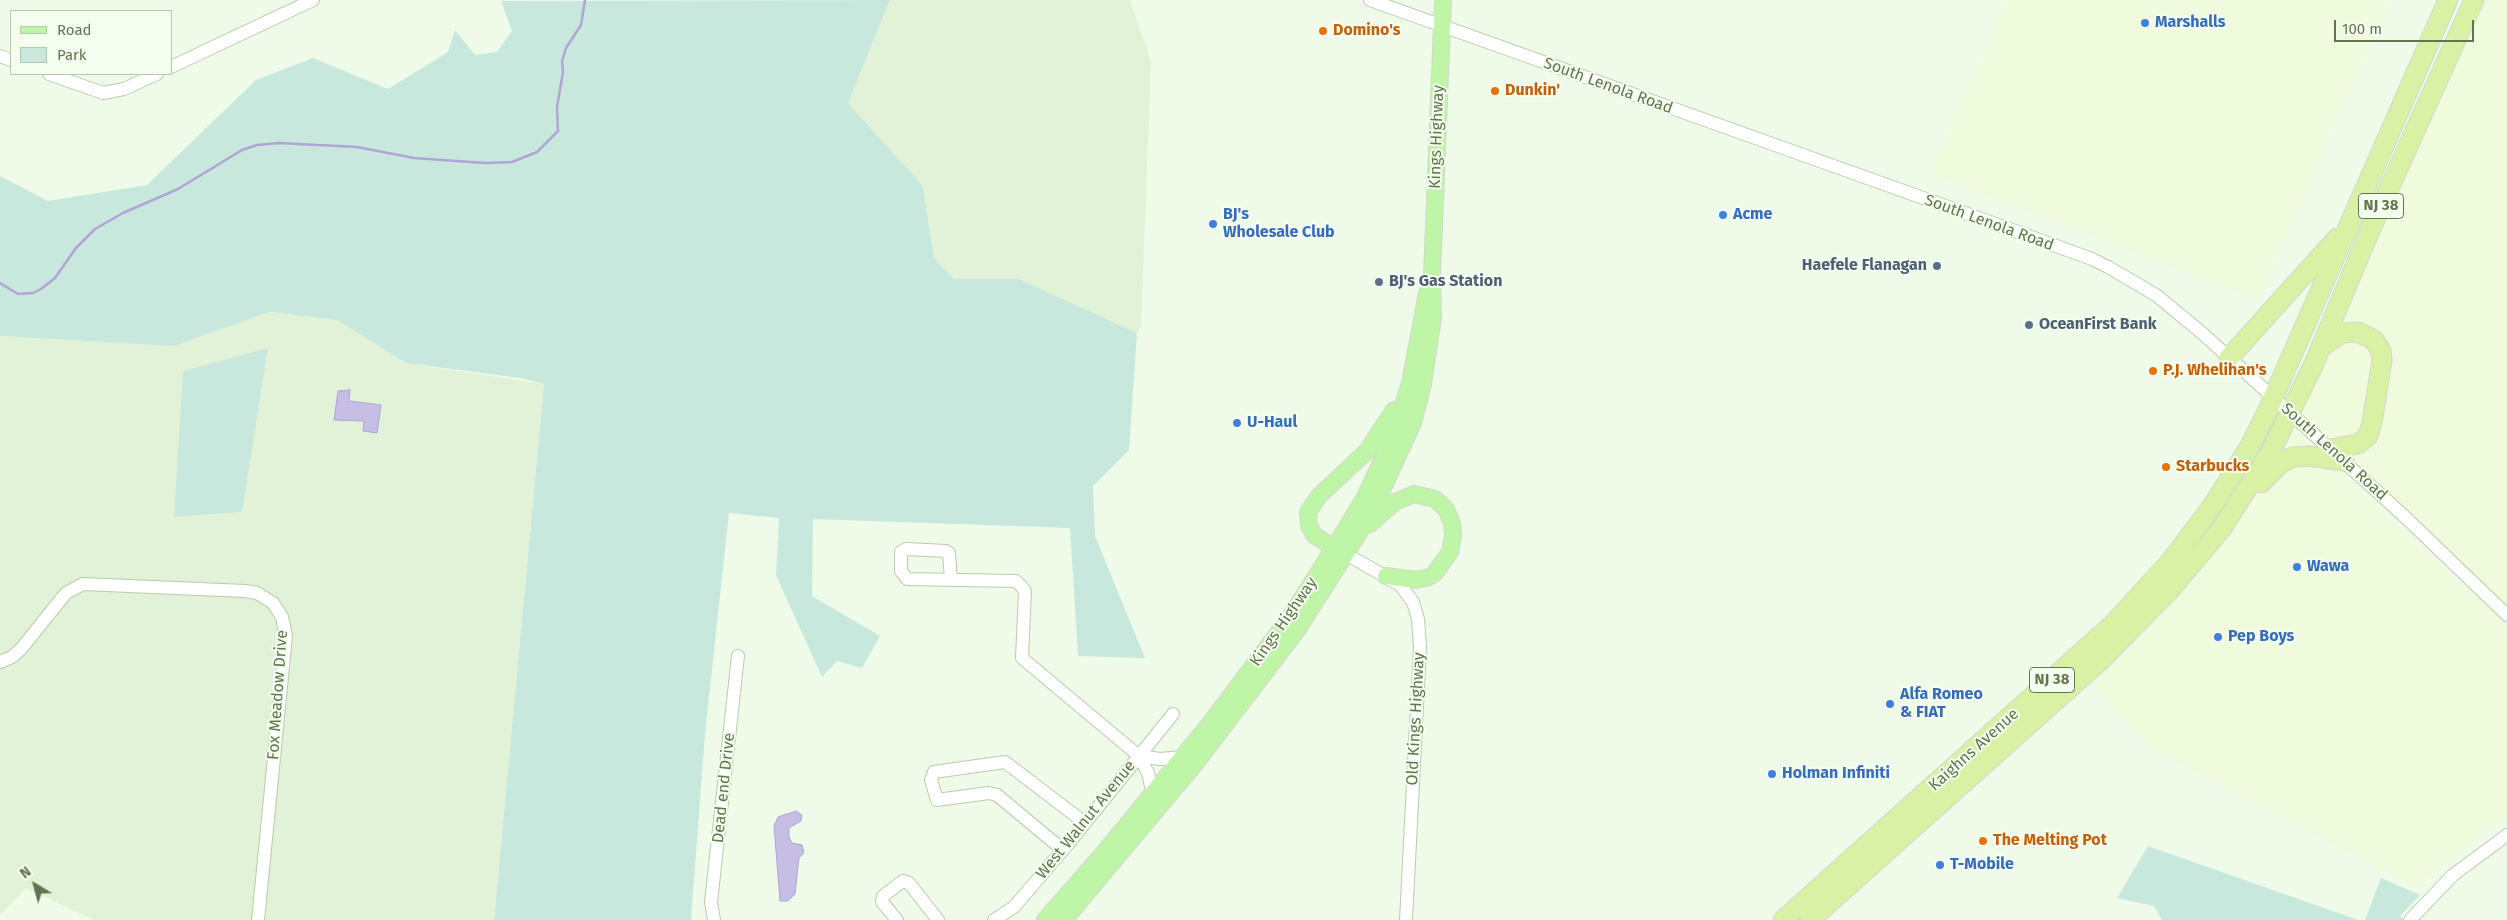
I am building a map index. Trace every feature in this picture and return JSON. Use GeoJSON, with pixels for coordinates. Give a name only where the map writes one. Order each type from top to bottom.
{"type":"FeatureCollection","features":[{"type":"Feature","properties":{"kind":"highway","name":"NJ 38"},"geometry":{"type":"LineString","coordinates":[[2274,398],[2448,0]]}},
{"type":"Feature","properties":{"kind":"highway","name":"NJ 38"},"geometry":{"type":"LineString","coordinates":[[2291,413],[2373,224],[2474,0]]}},
{"type":"Feature","properties":{"kind":"highway"},"geometry":{"type":"LineString","coordinates":[[2229,358],[2349,224]]}},
{"type":"Feature","properties":{"kind":"highway"},"geometry":{"type":"LineString","coordinates":[[2321,347],[2342,333],[2358,332],[2374,340],[2381,351],[2382,360],[2372,424],[2368,436],[2358,444],[2330,449]]}},
{"type":"Feature","properties":{"kind":"highway","name":"Kaighns Avenue"},"geometry":{"type":"LineString","coordinates":[[1783,920],[2081,654],[2139,598],[2184,545],[2226,487],[2250,446],[2274,398]]}},
{"type":"Feature","properties":{"kind":"highway","name":"Kaighns Avenue"},"geometry":{"type":"LineString","coordinates":[[1810,920],[2117,646],[2175,585],[2234,511],[2271,452],[2291,413]]}},
{"type":"Feature","properties":{"kind":"highway"},"geometry":{"type":"LineString","coordinates":[[2234,511],[2276,467],[2289,458],[2303,455],[2344,461]]}},
{"type":"Feature","properties":{"kind":"main road","name":"Kings Highway"},"geometry":{"type":"LineString","coordinates":[[1045,920],[1153,794],[1341,551],[1359,534],[1380,496],[1414,423],[1431,336],[1443,0]]}},
{"type":"Feature","properties":{"kind":"main road","name":"Kings Highway"},"geometry":{"type":"LineString","coordinates":[[1064,920],[1168,797],[1298,630],[1341,551],[1395,432],[1409,387],[1420,318],[1432,274]]}},
{"type":"Feature","properties":{"kind":"main road"},"geometry":{"type":"LineString","coordinates":[[1341,551],[1318,539],[1311,531],[1308,518],[1311,506],[1367,451],[1409,387]]}},
{"type":"Feature","properties":{"kind":"main road"},"geometry":{"type":"LineString","coordinates":[[1359,534],[1395,502],[1408,496],[1428,496],[1446,509],[1452,522],[1453,536],[1450,552],[1441,567],[1429,577],[1422,579],[1386,576]]}},
{"type":"Feature","properties":{"kind":"street"},"geometry":{"type":"LineString","coordinates":[[172,67],[314,0]]}},
{"type":"Feature","properties":{"kind":"street","name":"South Lenola Road"},"geometry":{"type":"LineString","coordinates":[[1370,0],[2092,259],[2156,295],[2344,461],[2507,615]]}},
{"type":"Feature","properties":{"kind":"street"},"geometry":{"type":"LineString","coordinates":[[52,75],[103,93],[124,89],[155,75]]}},
{"type":"Feature","properties":{"kind":"street","name":"Old Kings Highway"},"geometry":{"type":"LineString","coordinates":[[1341,551],[1386,576],[1409,596],[1416,610],[1419,626],[1406,920]]}},
{"type":"Feature","properties":{"kind":"street"},"geometry":{"type":"LineString","coordinates":[[951,580],[1016,582],[1021,586],[1025,591],[1022,658],[1139,756],[1148,773],[1153,794]]}},
{"type":"Feature","properties":{"kind":"street","name":"Fox Meadow Drive"},"geometry":{"type":"LineString","coordinates":[[0,662],[12,657],[21,649],[61,598],[72,589],[83,584],[245,591],[257,593],[273,603],[282,617],[286,636],[258,920]]}},
{"type":"Feature","properties":{"kind":"street","name":"Dead end Drive"},"geometry":{"type":"LineString","coordinates":[[714,920],[711,902],[738,656]]}},
{"type":"Feature","properties":{"kind":"street","name":"West Walnut Avenue"},"geometry":{"type":"LineString","coordinates":[[994,920],[1014,907],[1063,850],[1173,714]]}},
{"type":"Feature","properties":{"kind":"street"},"geometry":{"type":"LineString","coordinates":[[1139,756],[1152,759],[1183,757]]}},
{"type":"Feature","properties":{"kind":"street"},"geometry":{"type":"LineString","coordinates":[[1063,850],[997,795],[989,793],[937,800],[931,780],[934,772],[1005,762],[1085,823]]}},
{"type":"Feature","properties":{"kind":"street"},"geometry":{"type":"LineString","coordinates":[[2410,920],[2453,875],[2507,835]]}},
{"type":"Feature","properties":{"kind":"street"},"geometry":{"type":"LineString","coordinates":[[897,920],[882,902],[883,896],[903,881],[909,883],[938,920]]}},
{"type":"Feature","properties":{"kind":"shaded area"},"geometry":{"type":"Polygon","coordinates":[[[890,0],[1130,0],[1151,61],[1141,327],[1137,333],[1019,279],[954,279],[934,258],[923,186],[848,103],[890,0]]]}},
{"type":"Feature","properties":{"kind":"shaded area"},"geometry":{"type":"Polygon","coordinates":[[[2006,0],[2390,0],[2258,301],[1930,173],[2006,0]]]}},
{"type":"Feature","properties":{"kind":"shaded area"},"geometry":{"type":"Polygon","coordinates":[[[2474,0],[2507,0],[2507,616],[2291,413],[2474,0]]]}},
{"type":"Feature","properties":{"kind":"shaded area"},"geometry":{"type":"Polygon","coordinates":[[[268,312],[337,320],[406,363],[544,384],[494,920],[94,920],[26,888],[0,915],[0,336],[174,346],[268,312]]]}},
{"type":"Feature","properties":{"kind":"shaded area"},"geometry":{"type":"Polygon","coordinates":[[[350,390],[349,401],[381,405],[377,433],[363,431],[364,421],[334,420],[338,391],[350,390]]]}},
{"type":"Feature","properties":{"kind":"shaded area"},"geometry":{"type":"Polygon","coordinates":[[[2290,428],[2507,625],[2507,816],[2414,887],[2150,748],[2090,683],[2179,588],[2290,428]]]}},
{"type":"Feature","properties":{"kind":"shaded area"},"geometry":{"type":"Polygon","coordinates":[[[796,811],[802,815],[801,821],[789,828],[789,837],[792,843],[802,845],[804,853],[799,858],[795,894],[788,901],[780,901],[774,826],[778,817],[796,811]]]}},
{"type":"Feature","properties":{"kind":"green space"},"geometry":{"type":"Polygon","coordinates":[[[890,0],[848,103],[923,186],[934,258],[954,279],[1019,279],[1137,333],[1129,450],[1093,486],[1095,536],[1145,658],[1078,656],[1070,528],[813,519],[812,596],[880,636],[862,668],[837,661],[822,677],[776,575],[779,518],[729,513],[705,734],[691,920],[494,920],[544,384],[520,378],[406,363],[337,320],[269,312],[174,346],[0,336],[0,176],[48,201],[147,185],[256,80],[313,58],[388,89],[448,52],[455,30],[475,55],[497,52],[512,31],[501,1],[890,0]]]}},
{"type":"Feature","properties":{"kind":"green space"},"geometry":{"type":"Polygon","coordinates":[[[268,348],[242,512],[174,517],[183,371],[268,348]]]}},
{"type":"Feature","properties":{"kind":"green space"},"geometry":{"type":"Polygon","coordinates":[[[2148,846],[2358,920],[2162,920],[2154,906],[2117,898],[2148,846]]]}},
{"type":"Feature","properties":{"kind":"green space"},"geometry":{"type":"Polygon","coordinates":[[[2381,878],[2420,895],[2400,916],[2404,920],[2365,920],[2381,878]]]}},
{"type":"Feature","properties":{"kind":"waterway"},"geometry":{"type":"LineString","coordinates":[[0,283],[18,294],[33,293],[41,289],[55,278],[76,248],[95,229],[123,213],[178,189],[242,150],[257,145],[279,143],[357,147],[414,158],[485,163],[512,162],[537,152],[558,131],[557,107],[563,72],[562,61],[566,48],[581,25],[585,0]]}},
{"type":"Feature","properties":{"kind":"place","name":"Marshalls"},"geometry":{"type":"Point","coordinates":[2145,23]}},
{"type":"Feature","properties":{"kind":"place","name":"Domino's"},"geometry":{"type":"Point","coordinates":[1323,31]}},
{"type":"Feature","properties":{"kind":"place","name":"Dunkin'"},"geometry":{"type":"Point","coordinates":[1495,91]}},
{"type":"Feature","properties":{"kind":"place","name":"Acme"},"geometry":{"type":"Point","coordinates":[1723,215]}},
{"type":"Feature","properties":{"kind":"place","name":"BJ's Wholesale Club"},"geometry":{"type":"Point","coordinates":[1213,224]}},
{"type":"Feature","properties":{"kind":"place","name":"Haefele Flanagan"},"geometry":{"type":"Point","coordinates":[1937,266]}},
{"type":"Feature","properties":{"kind":"place","name":"BJ's Gas Station"},"geometry":{"type":"Point","coordinates":[1379,282]}},
{"type":"Feature","properties":{"kind":"place","name":"OceanFirst Bank"},"geometry":{"type":"Point","coordinates":[2029,325]}},
{"type":"Feature","properties":{"kind":"place","name":"P.J. Whelihan's"},"geometry":{"type":"Point","coordinates":[2153,371]}},
{"type":"Feature","properties":{"kind":"place","name":"U-Haul"},"geometry":{"type":"Point","coordinates":[1237,423]}},
{"type":"Feature","properties":{"kind":"place","name":"Starbucks"},"geometry":{"type":"Point","coordinates":[2166,467]}},
{"type":"Feature","properties":{"kind":"place","name":"Wawa"},"geometry":{"type":"Point","coordinates":[2297,567]}},
{"type":"Feature","properties":{"kind":"place","name":"Pep Boys"},"geometry":{"type":"Point","coordinates":[2218,637]}},
{"type":"Feature","properties":{"kind":"place","name":"Alfa Romeo & FIAT"},"geometry":{"type":"Point","coordinates":[1890,704]}},
{"type":"Feature","properties":{"kind":"place","name":"Holman Infiniti"},"geometry":{"type":"Point","coordinates":[1772,774]}},
{"type":"Feature","properties":{"kind":"place","name":"The Melting Pot"},"geometry":{"type":"Point","coordinates":[1983,841]}},
{"type":"Feature","properties":{"kind":"place","name":"T-Mobile"},"geometry":{"type":"Point","coordinates":[1940,865]}}]}
